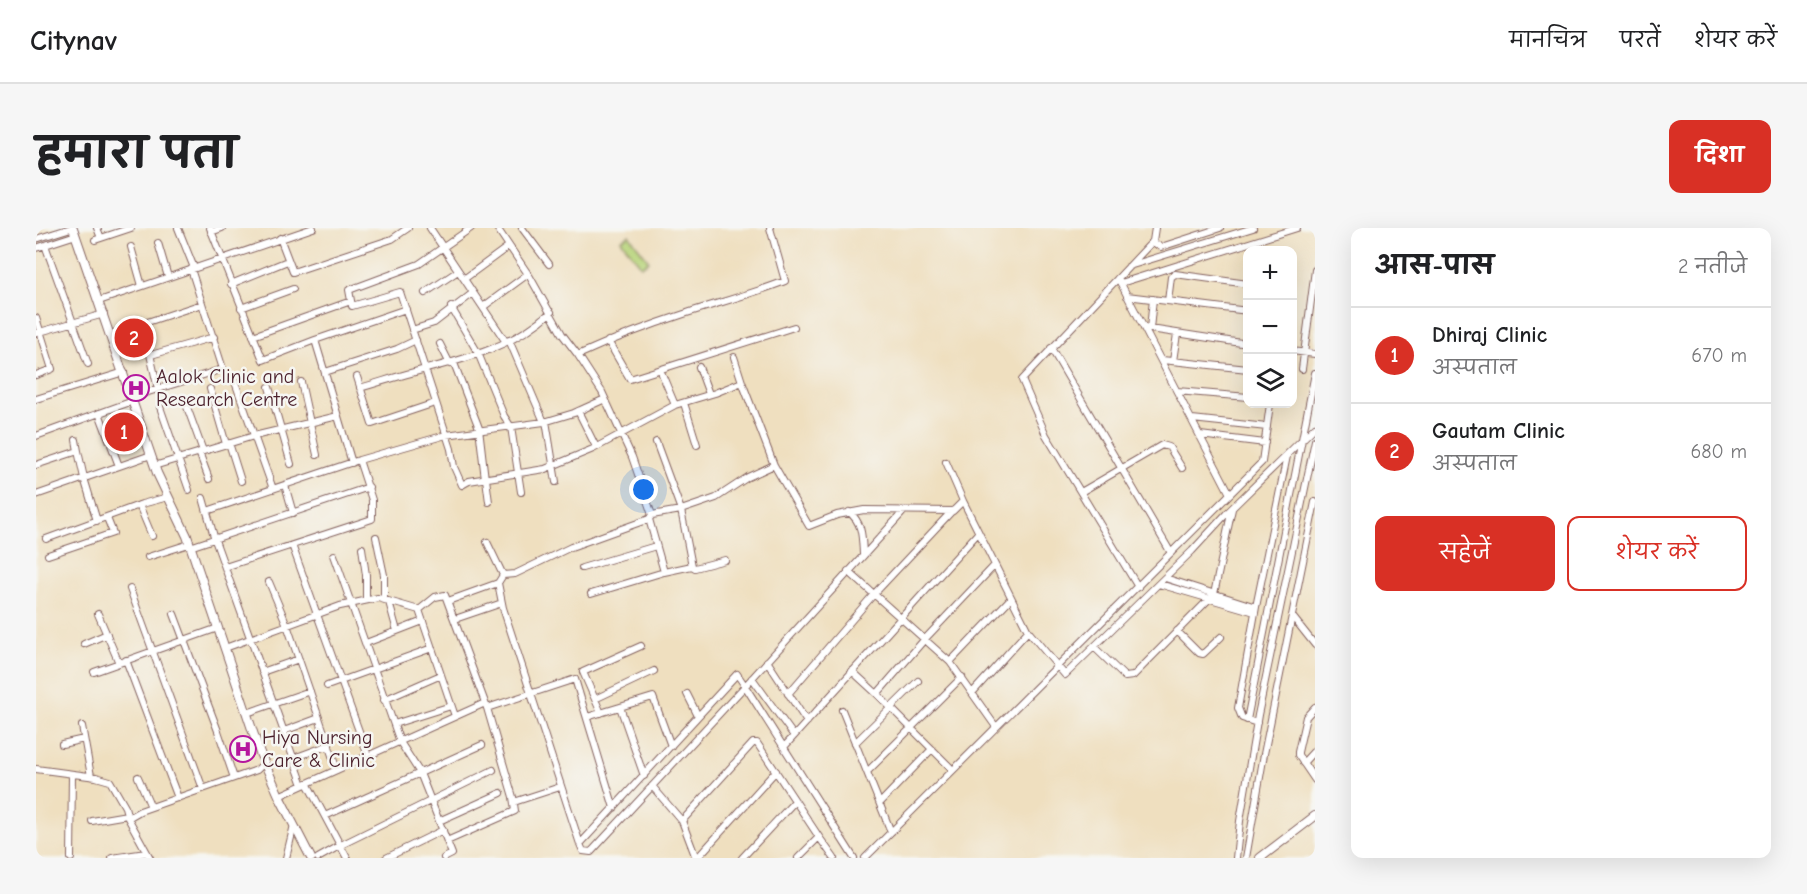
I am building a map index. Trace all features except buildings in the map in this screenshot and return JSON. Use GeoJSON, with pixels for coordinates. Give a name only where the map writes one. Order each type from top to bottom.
{"type":"FeatureCollection","features":[{"type":"Feature","properties":{"kind":"street"},"geometry":{"type":"LineString","coordinates":[[45,228],[48,235]]}},
{"type":"Feature","properties":{"kind":"street"},"geometry":{"type":"LineString","coordinates":[[97,228],[98,238],[131,228]]}},
{"type":"Feature","properties":{"kind":"street"},"geometry":{"type":"LineString","coordinates":[[36,436],[158,389],[223,369],[178,228]]}},
{"type":"Feature","properties":{"kind":"street"},"geometry":{"type":"LineString","coordinates":[[222,228],[211,230],[263,360],[406,309]]}},
{"type":"Feature","properties":{"kind":"street"},"geometry":{"type":"LineString","coordinates":[[99,301],[313,228]]}},
{"type":"Feature","properties":{"kind":"street"},"geometry":{"type":"LineString","coordinates":[[280,238],[293,272],[392,239],[408,228]]}},
{"type":"Feature","properties":{"kind":"street"},"geometry":{"type":"LineString","coordinates":[[430,228],[483,308],[508,341],[545,422],[556,483]]}},
{"type":"Feature","properties":{"kind":"street"},"geometry":{"type":"LineString","coordinates":[[471,228],[408,270],[349,290],[352,306],[400,292],[451,449],[454,467],[462,485],[469,481],[545,470],[596,447],[675,405],[742,382]]}},
{"type":"Feature","properties":{"kind":"street"},"geometry":{"type":"LineString","coordinates":[[497,228],[605,399],[622,433],[650,517],[664,572]]}},
{"type":"Feature","properties":{"kind":"street"},"geometry":{"type":"LineString","coordinates":[[522,228],[549,264]]}},
{"type":"Feature","properties":{"kind":"street"},"geometry":{"type":"LineString","coordinates":[[578,355],[608,341],[785,281],[770,228]]}},
{"type":"Feature","properties":{"kind":"street"},"geometry":{"type":"LineString","coordinates":[[1153,241],[1161,247],[1220,228]]}},
{"type":"Feature","properties":{"kind":"street"},"geometry":{"type":"LineString","coordinates":[[1129,266],[1253,228]]}},
{"type":"Feature","properties":{"kind":"street"},"geometry":{"type":"LineString","coordinates":[[1119,280],[1297,228]]}},
{"type":"Feature","properties":{"kind":"street"},"geometry":{"type":"LineString","coordinates":[[1138,587],[1046,435],[1023,383],[1023,377],[1119,280],[1153,241],[1156,229]]}},
{"type":"Feature","properties":{"kind":"street"},"geometry":{"type":"LineString","coordinates":[[36,239],[74,230]]}},
{"type":"Feature","properties":{"kind":"street"},"geometry":{"type":"LineString","coordinates":[[36,248],[74,230]]}},
{"type":"Feature","properties":{"kind":"street"},"geometry":{"type":"LineString","coordinates":[[74,230],[154,466],[190,545],[264,763],[311,858]]}},
{"type":"Feature","properties":{"kind":"street"},"geometry":{"type":"LineString","coordinates":[[158,243],[168,277]]}},
{"type":"Feature","properties":{"kind":"street"},"geometry":{"type":"LineString","coordinates":[[45,245],[88,364]]}},
{"type":"Feature","properties":{"kind":"street"},"geometry":{"type":"LineString","coordinates":[[464,279],[509,246]]}},
{"type":"Feature","properties":{"kind":"street"},"geometry":{"type":"LineString","coordinates":[[131,247],[142,286]]}},
{"type":"Feature","properties":{"kind":"street"},"geometry":{"type":"LineString","coordinates":[[231,284],[285,262]]}},
{"type":"Feature","properties":{"kind":"street"},"geometry":{"type":"LineString","coordinates":[[1302,369],[1315,270]]}},
{"type":"Feature","properties":{"kind":"street"},"geometry":{"type":"LineString","coordinates":[[425,293],[458,271]]}},
{"type":"Feature","properties":{"kind":"street"},"geometry":{"type":"LineString","coordinates":[[483,308],[528,274]]}},
{"type":"Feature","properties":{"kind":"street"},"geometry":{"type":"LineString","coordinates":[[1168,301],[1171,277],[1175,274],[1243,283]]}},
{"type":"Feature","properties":{"kind":"street"},"geometry":{"type":"LineString","coordinates":[[1119,280],[1147,329],[1230,494]]}},
{"type":"Feature","properties":{"kind":"street"},"geometry":{"type":"LineString","coordinates":[[241,308],[293,289]]}},
{"type":"Feature","properties":{"kind":"street"},"geometry":{"type":"LineString","coordinates":[[412,330],[434,323],[474,293]]}},
{"type":"Feature","properties":{"kind":"street"},"geometry":{"type":"LineString","coordinates":[[1127,296],[1243,310]]}},
{"type":"Feature","properties":{"kind":"street"},"geometry":{"type":"LineString","coordinates":[[1147,329],[1153,299]]}},
{"type":"Feature","properties":{"kind":"street"},"geometry":{"type":"LineString","coordinates":[[253,336],[351,301]]}},
{"type":"Feature","properties":{"kind":"street"},"geometry":{"type":"LineString","coordinates":[[111,334],[202,304]]}},
{"type":"Feature","properties":{"kind":"street"},"geometry":{"type":"LineString","coordinates":[[452,308],[478,354],[504,416],[511,427],[521,492]]}},
{"type":"Feature","properties":{"kind":"street"},"geometry":{"type":"LineString","coordinates":[[360,388],[478,354],[528,332],[551,312]]}},
{"type":"Feature","properties":{"kind":"street"},"geometry":{"type":"LineString","coordinates":[[38,332],[104,314]]}},
{"type":"Feature","properties":{"kind":"street"},"geometry":{"type":"LineString","coordinates":[[36,318],[38,332],[52,369],[36,375]]}},
{"type":"Feature","properties":{"kind":"street"},"geometry":{"type":"LineString","coordinates":[[143,324],[158,389]]}},
{"type":"Feature","properties":{"kind":"street"},"geometry":{"type":"LineString","coordinates":[[608,341],[630,378],[794,327]]}},
{"type":"Feature","properties":{"kind":"street"},"geometry":{"type":"LineString","coordinates":[[1147,329],[1243,343]]}},
{"type":"Feature","properties":{"kind":"street"},"geometry":{"type":"LineString","coordinates":[[1173,362],[1177,334]]}},
{"type":"Feature","properties":{"kind":"street"},"geometry":{"type":"LineString","coordinates":[[150,355],[214,337]]}},
{"type":"Feature","properties":{"kind":"street"},"geometry":{"type":"LineString","coordinates":[[315,340],[352,463]]}},
{"type":"Feature","properties":{"kind":"street"},"geometry":{"type":"LineString","coordinates":[[325,372],[397,349],[416,340]]}},
{"type":"Feature","properties":{"kind":"street"},"geometry":{"type":"LineString","coordinates":[[440,344],[452,363],[479,430],[489,502]]}},
{"type":"Feature","properties":{"kind":"street"},"geometry":{"type":"LineString","coordinates":[[1051,348],[1172,553]]}},
{"type":"Feature","properties":{"kind":"street"},"geometry":{"type":"LineString","coordinates":[[1297,351],[1315,354]]}},
{"type":"Feature","properties":{"kind":"street"},"geometry":{"type":"LineString","coordinates":[[734,357],[774,465],[809,526],[849,512],[864,510],[952,511]]}},
{"type":"Feature","properties":{"kind":"street"},"geometry":{"type":"LineString","coordinates":[[1162,360],[1243,369]]}},
{"type":"Feature","properties":{"kind":"street"},"geometry":{"type":"LineString","coordinates":[[699,367],[709,394]]}},
{"type":"Feature","properties":{"kind":"street"},"geometry":{"type":"LineString","coordinates":[[36,399],[124,372]]}},
{"type":"Feature","properties":{"kind":"street"},"geometry":{"type":"LineString","coordinates":[[1247,720],[1315,373]]}},
{"type":"Feature","properties":{"kind":"street"},"geometry":{"type":"LineString","coordinates":[[662,374],[675,405]]}},
{"type":"Feature","properties":{"kind":"street"},"geometry":{"type":"LineString","coordinates":[[357,377],[372,424],[435,403]]}},
{"type":"Feature","properties":{"kind":"street"},"geometry":{"type":"LineString","coordinates":[[235,382],[273,489]]}},
{"type":"Feature","properties":{"kind":"street"},"geometry":{"type":"LineString","coordinates":[[301,382],[317,455]]}},
{"type":"Feature","properties":{"kind":"street"},"geometry":{"type":"LineString","coordinates":[[269,387],[291,464]]}},
{"type":"Feature","properties":{"kind":"street"},"geometry":{"type":"LineString","coordinates":[[210,389],[241,481]]}},
{"type":"Feature","properties":{"kind":"street"},"geometry":{"type":"LineString","coordinates":[[1177,391],[1243,397]]}},
{"type":"Feature","properties":{"kind":"street"},"geometry":{"type":"LineString","coordinates":[[207,511],[359,460],[446,435],[545,422],[605,399]]}},
{"type":"Feature","properties":{"kind":"street"},"geometry":{"type":"LineString","coordinates":[[684,403],[697,445]]}},
{"type":"Feature","properties":{"kind":"street"},"geometry":{"type":"LineString","coordinates":[[160,407],[189,490]]}},
{"type":"Feature","properties":{"kind":"street"},"geometry":{"type":"LineString","coordinates":[[187,407],[208,478]]}},
{"type":"Feature","properties":{"kind":"street"},"geometry":{"type":"LineString","coordinates":[[865,858],[1263,462],[1269,408]]}},
{"type":"Feature","properties":{"kind":"street"},"geometry":{"type":"LineString","coordinates":[[578,411],[596,447]]}},
{"type":"Feature","properties":{"kind":"street"},"geometry":{"type":"LineString","coordinates":[[99,413],[119,466]]}},
{"type":"Feature","properties":{"kind":"street"},"geometry":{"type":"LineString","coordinates":[[154,466],[254,436],[338,416]]}},
{"type":"Feature","properties":{"kind":"street"},"geometry":{"type":"LineString","coordinates":[[1192,419],[1267,427]]}},
{"type":"Feature","properties":{"kind":"street"},"geometry":{"type":"LineString","coordinates":[[946,462],[994,566],[1028,631],[1065,675],[1315,428]]}},
{"type":"Feature","properties":{"kind":"street"},"geometry":{"type":"LineString","coordinates":[[1200,435],[1265,443]]}},
{"type":"Feature","properties":{"kind":"street"},"geometry":{"type":"LineString","coordinates":[[76,440],[97,521]]}},
{"type":"Feature","properties":{"kind":"street"},"geometry":{"type":"LineString","coordinates":[[1236,858],[1257,723],[1315,440]]}},
{"type":"Feature","properties":{"kind":"street"},"geometry":{"type":"LineString","coordinates":[[656,442],[681,510],[692,566]]}},
{"type":"Feature","properties":{"kind":"street"},"geometry":{"type":"LineString","coordinates":[[1081,492],[1166,445],[1182,468]]}},
{"type":"Feature","properties":{"kind":"street"},"geometry":{"type":"LineString","coordinates":[[36,465],[78,451]]}},
{"type":"Feature","properties":{"kind":"street"},"geometry":{"type":"LineString","coordinates":[[36,495],[151,455]]}},
{"type":"Feature","properties":{"kind":"street"},"geometry":{"type":"LineString","coordinates":[[1257,723],[1242,718],[1238,708],[1255,610],[1287,456]]}},
{"type":"Feature","properties":{"kind":"street"},"geometry":{"type":"LineString","coordinates":[[225,567],[372,519],[369,487],[359,460]]}},
{"type":"Feature","properties":{"kind":"street"},"geometry":{"type":"LineString","coordinates":[[503,574],[515,574],[571,547],[650,517],[681,510],[716,498],[748,477],[774,465]]}},
{"type":"Feature","properties":{"kind":"street"},"geometry":{"type":"LineString","coordinates":[[285,485],[293,513]]}},
{"type":"Feature","properties":{"kind":"street"},"geometry":{"type":"LineString","coordinates":[[148,557],[215,540],[369,487]]}},
{"type":"Feature","properties":{"kind":"street"},"geometry":{"type":"LineString","coordinates":[[46,539],[139,505],[168,497]]}},
{"type":"Feature","properties":{"kind":"street"},"geometry":{"type":"LineString","coordinates":[[203,498],[215,540],[294,758],[305,784],[347,858]]}},
{"type":"Feature","properties":{"kind":"street"},"geometry":{"type":"LineString","coordinates":[[788,694],[874,594],[963,501]]}},
{"type":"Feature","properties":{"kind":"street"},"geometry":{"type":"LineString","coordinates":[[1246,858],[1264,754],[1315,502]]}},
{"type":"Feature","properties":{"kind":"street"},"geometry":{"type":"LineString","coordinates":[[139,505],[152,536]]}},
{"type":"Feature","properties":{"kind":"street"},"geometry":{"type":"LineString","coordinates":[[1094,647],[1125,677],[1129,678],[1177,631],[1211,596],[1232,508]]}},
{"type":"Feature","properties":{"kind":"street"},"geometry":{"type":"LineString","coordinates":[[503,574],[498,583],[502,603],[560,787],[583,851],[591,852],[904,511]]}},
{"type":"Feature","properties":{"kind":"street"},"geometry":{"type":"LineString","coordinates":[[849,512],[861,529],[863,554]]}},
{"type":"Feature","properties":{"kind":"street"},"geometry":{"type":"LineString","coordinates":[[48,555],[113,533],[107,518]]}},
{"type":"Feature","properties":{"kind":"street"},"geometry":{"type":"LineString","coordinates":[[784,747],[978,533]]}},
{"type":"Feature","properties":{"kind":"street"},"geometry":{"type":"LineString","coordinates":[[376,537],[387,600],[397,631]]}},
{"type":"Feature","properties":{"kind":"street"},"geometry":{"type":"LineString","coordinates":[[488,542],[503,574]]}},
{"type":"Feature","properties":{"kind":"street"},"geometry":{"type":"LineString","coordinates":[[292,545],[368,756]]}},
{"type":"Feature","properties":{"kind":"street"},"geometry":{"type":"LineString","coordinates":[[582,568],[656,546]]}},
{"type":"Feature","properties":{"kind":"street"},"geometry":{"type":"LineString","coordinates":[[362,548],[366,575],[366,600]]}},
{"type":"Feature","properties":{"kind":"street"},"geometry":{"type":"LineString","coordinates":[[334,555],[400,742],[420,773],[452,854],[444,858]]}},
{"type":"Feature","properties":{"kind":"street"},"geometry":{"type":"LineString","coordinates":[[591,594],[664,572],[692,566],[695,568],[725,560]]}},
{"type":"Feature","properties":{"kind":"street"},"geometry":{"type":"LineString","coordinates":[[877,694],[994,566]]}},
{"type":"Feature","properties":{"kind":"street"},"geometry":{"type":"LineString","coordinates":[[848,571],[950,662],[996,727]]}},
{"type":"Feature","properties":{"kind":"street"},"geometry":{"type":"LineString","coordinates":[[1154,571],[1162,581],[1255,610]]}},
{"type":"Feature","properties":{"kind":"street"},"geometry":{"type":"LineString","coordinates":[[269,582],[287,625],[337,770]]}},
{"type":"Feature","properties":{"kind":"street"},"geometry":{"type":"LineString","coordinates":[[448,601],[498,583]]}},
{"type":"Feature","properties":{"kind":"street"},"geometry":{"type":"LineString","coordinates":[[129,589],[203,789]]}},
{"type":"Feature","properties":{"kind":"street"},"geometry":{"type":"LineString","coordinates":[[419,610],[435,597],[445,595],[486,706],[514,802],[515,811],[447,841]]}},
{"type":"Feature","properties":{"kind":"street"},"geometry":{"type":"LineString","coordinates":[[225,648],[316,615],[366,600],[378,598],[419,610]]}},
{"type":"Feature","properties":{"kind":"street"},"geometry":{"type":"LineString","coordinates":[[950,662],[1011,598]]}},
{"type":"Feature","properties":{"kind":"street"},"geometry":{"type":"LineString","coordinates":[[455,619],[502,603]]}},
{"type":"Feature","properties":{"kind":"street"},"geometry":{"type":"LineString","coordinates":[[419,610],[455,716]]}},
{"type":"Feature","properties":{"kind":"street"},"geometry":{"type":"LineString","coordinates":[[98,614],[119,663]]}},
{"type":"Feature","properties":{"kind":"street"},"geometry":{"type":"LineString","coordinates":[[174,614],[234,778]]}},
{"type":"Feature","properties":{"kind":"street"},"geometry":{"type":"LineString","coordinates":[[1292,616],[1315,645]]}},
{"type":"Feature","properties":{"kind":"street"},"geometry":{"type":"LineString","coordinates":[[366,644],[423,621]]}},
{"type":"Feature","properties":{"kind":"street"},"geometry":{"type":"LineString","coordinates":[[93,672],[184,642],[218,628]]}},
{"type":"Feature","properties":{"kind":"street"},"geometry":{"type":"LineString","coordinates":[[973,692],[1028,631]]}},
{"type":"Feature","properties":{"kind":"street"},"geometry":{"type":"LineString","coordinates":[[1177,631],[1199,653],[1203,654],[1221,637]]}},
{"type":"Feature","properties":{"kind":"street"},"geometry":{"type":"LineString","coordinates":[[84,644],[107,634]]}},
{"type":"Feature","properties":{"kind":"street"},"geometry":{"type":"LineString","coordinates":[[600,713],[583,672],[641,646]]}},
{"type":"Feature","properties":{"kind":"street"},"geometry":{"type":"LineString","coordinates":[[327,686],[432,648]]}},
{"type":"Feature","properties":{"kind":"street"},"geometry":{"type":"LineString","coordinates":[[262,672],[299,659]]}},
{"type":"Feature","properties":{"kind":"street"},"geometry":{"type":"LineString","coordinates":[[126,660],[178,798]]}},
{"type":"Feature","properties":{"kind":"street"},"geometry":{"type":"LineString","coordinates":[[767,661],[807,722]]}},
{"type":"Feature","properties":{"kind":"street"},"geometry":{"type":"LineString","coordinates":[[852,670],[953,770]]}},
{"type":"Feature","properties":{"kind":"street"},"geometry":{"type":"LineString","coordinates":[[595,699],[654,671]]}},
{"type":"Feature","properties":{"kind":"street"},"geometry":{"type":"LineString","coordinates":[[580,844],[737,674],[854,858]]}},
{"type":"Feature","properties":{"kind":"street"},"geometry":{"type":"LineString","coordinates":[[384,700],[441,675]]}},
{"type":"Feature","properties":{"kind":"street"},"geometry":{"type":"LineString","coordinates":[[867,772],[962,677]]}},
{"type":"Feature","properties":{"kind":"street"},"geometry":{"type":"LineString","coordinates":[[753,678],[794,736]]}},
{"type":"Feature","properties":{"kind":"street"},"geometry":{"type":"LineString","coordinates":[[279,796],[455,716],[575,679],[614,808]]}},
{"type":"Feature","properties":{"kind":"street"},"geometry":{"type":"LineString","coordinates":[[855,742],[918,681]]}},
{"type":"Feature","properties":{"kind":"street"},"geometry":{"type":"LineString","coordinates":[[247,713],[310,691]]}},
{"type":"Feature","properties":{"kind":"street"},"geometry":{"type":"LineString","coordinates":[[687,694],[698,716]]}},
{"type":"Feature","properties":{"kind":"street"},"geometry":{"type":"LineString","coordinates":[[587,717],[654,697],[671,746]]}},
{"type":"Feature","properties":{"kind":"street"},"geometry":{"type":"LineString","coordinates":[[394,724],[451,706]]}},
{"type":"Feature","properties":{"kind":"street"},"geometry":{"type":"LineString","coordinates":[[620,707],[644,776]]}},
{"type":"Feature","properties":{"kind":"street"},"geometry":{"type":"LineString","coordinates":[[1315,708],[1306,717],[1298,752],[1315,780]]}},
{"type":"Feature","properties":{"kind":"street"},"geometry":{"type":"LineString","coordinates":[[842,710],[891,832]]}},
{"type":"Feature","properties":{"kind":"street"},"geometry":{"type":"LineString","coordinates":[[284,731],[319,718]]}},
{"type":"Feature","properties":{"kind":"street"},"geometry":{"type":"LineString","coordinates":[[82,726],[91,776]]}},
{"type":"Feature","properties":{"kind":"street"},"geometry":{"type":"LineString","coordinates":[[62,744],[84,739]]}},
{"type":"Feature","properties":{"kind":"street"},"geometry":{"type":"LineString","coordinates":[[682,821],[753,743],[757,743],[834,858]]}},
{"type":"Feature","properties":{"kind":"street"},"geometry":{"type":"LineString","coordinates":[[294,758],[329,745]]}},
{"type":"Feature","properties":{"kind":"street"},"geometry":{"type":"LineString","coordinates":[[324,816],[482,746]]}},
{"type":"Feature","properties":{"kind":"street"},"geometry":{"type":"LineString","coordinates":[[880,803],[932,749]]}},
{"type":"Feature","properties":{"kind":"street"},"geometry":{"type":"LineString","coordinates":[[1303,763],[1315,750]]}},
{"type":"Feature","properties":{"kind":"street"},"geometry":{"type":"LineString","coordinates":[[92,820],[128,816],[257,770],[264,763]]}},
{"type":"Feature","properties":{"kind":"street"},"geometry":{"type":"LineString","coordinates":[[36,769],[91,776],[110,782],[148,855],[112,858]]}},
{"type":"Feature","properties":{"kind":"street"},"geometry":{"type":"LineString","coordinates":[[318,858],[493,770]]}},
{"type":"Feature","properties":{"kind":"street"},"geometry":{"type":"LineString","coordinates":[[652,786],[682,821],[696,857],[776,771]]}},
{"type":"Feature","properties":{"kind":"street"},"geometry":{"type":"LineString","coordinates":[[71,858],[72,774]]}},
{"type":"Feature","properties":{"kind":"street"},"geometry":{"type":"LineString","coordinates":[[138,777],[151,807]]}},
{"type":"Feature","properties":{"kind":"street"},"geometry":{"type":"LineString","coordinates":[[514,802],[560,787]]}},
{"type":"Feature","properties":{"kind":"street"},"geometry":{"type":"LineString","coordinates":[[439,821],[501,793]]}},
{"type":"Feature","properties":{"kind":"street"},"geometry":{"type":"LineString","coordinates":[[742,858],[795,801]]}},
{"type":"Feature","properties":{"kind":"street"},"geometry":{"type":"LineString","coordinates":[[1260,858],[1315,816]]}},
{"type":"Feature","properties":{"kind":"street"},"geometry":{"type":"LineString","coordinates":[[286,858],[294,825]]}},
{"type":"Feature","properties":{"kind":"street"},"geometry":{"type":"LineString","coordinates":[[386,858],[443,830]]}},
{"type":"Feature","properties":{"kind":"street"},"geometry":{"type":"LineString","coordinates":[[798,858],[819,837]]}},
{"type":"Feature","properties":{"kind":"green space"},"geometry":{"type":"Polygon","coordinates":[[[629,235],[649,261],[641,266],[621,240],[629,235]]]}},
{"type":"Feature","properties":{"kind":"place","name":"Gautam Clinic"},"geometry":{"type":"Point","coordinates":[134,338]}},
{"type":"Feature","properties":{"kind":"place","name":"Aalok Clinic and Research Centre"},"geometry":{"type":"Point","coordinates":[136,388]}},
{"type":"Feature","properties":{"kind":"place","name":"Dhiraj Clinic"},"geometry":{"type":"Point","coordinates":[124,432]}},
{"type":"Feature","properties":{"kind":"place","name":"Hiya Nursing Care & Clinic"},"geometry":{"type":"Point","coordinates":[243,749]}}]}
